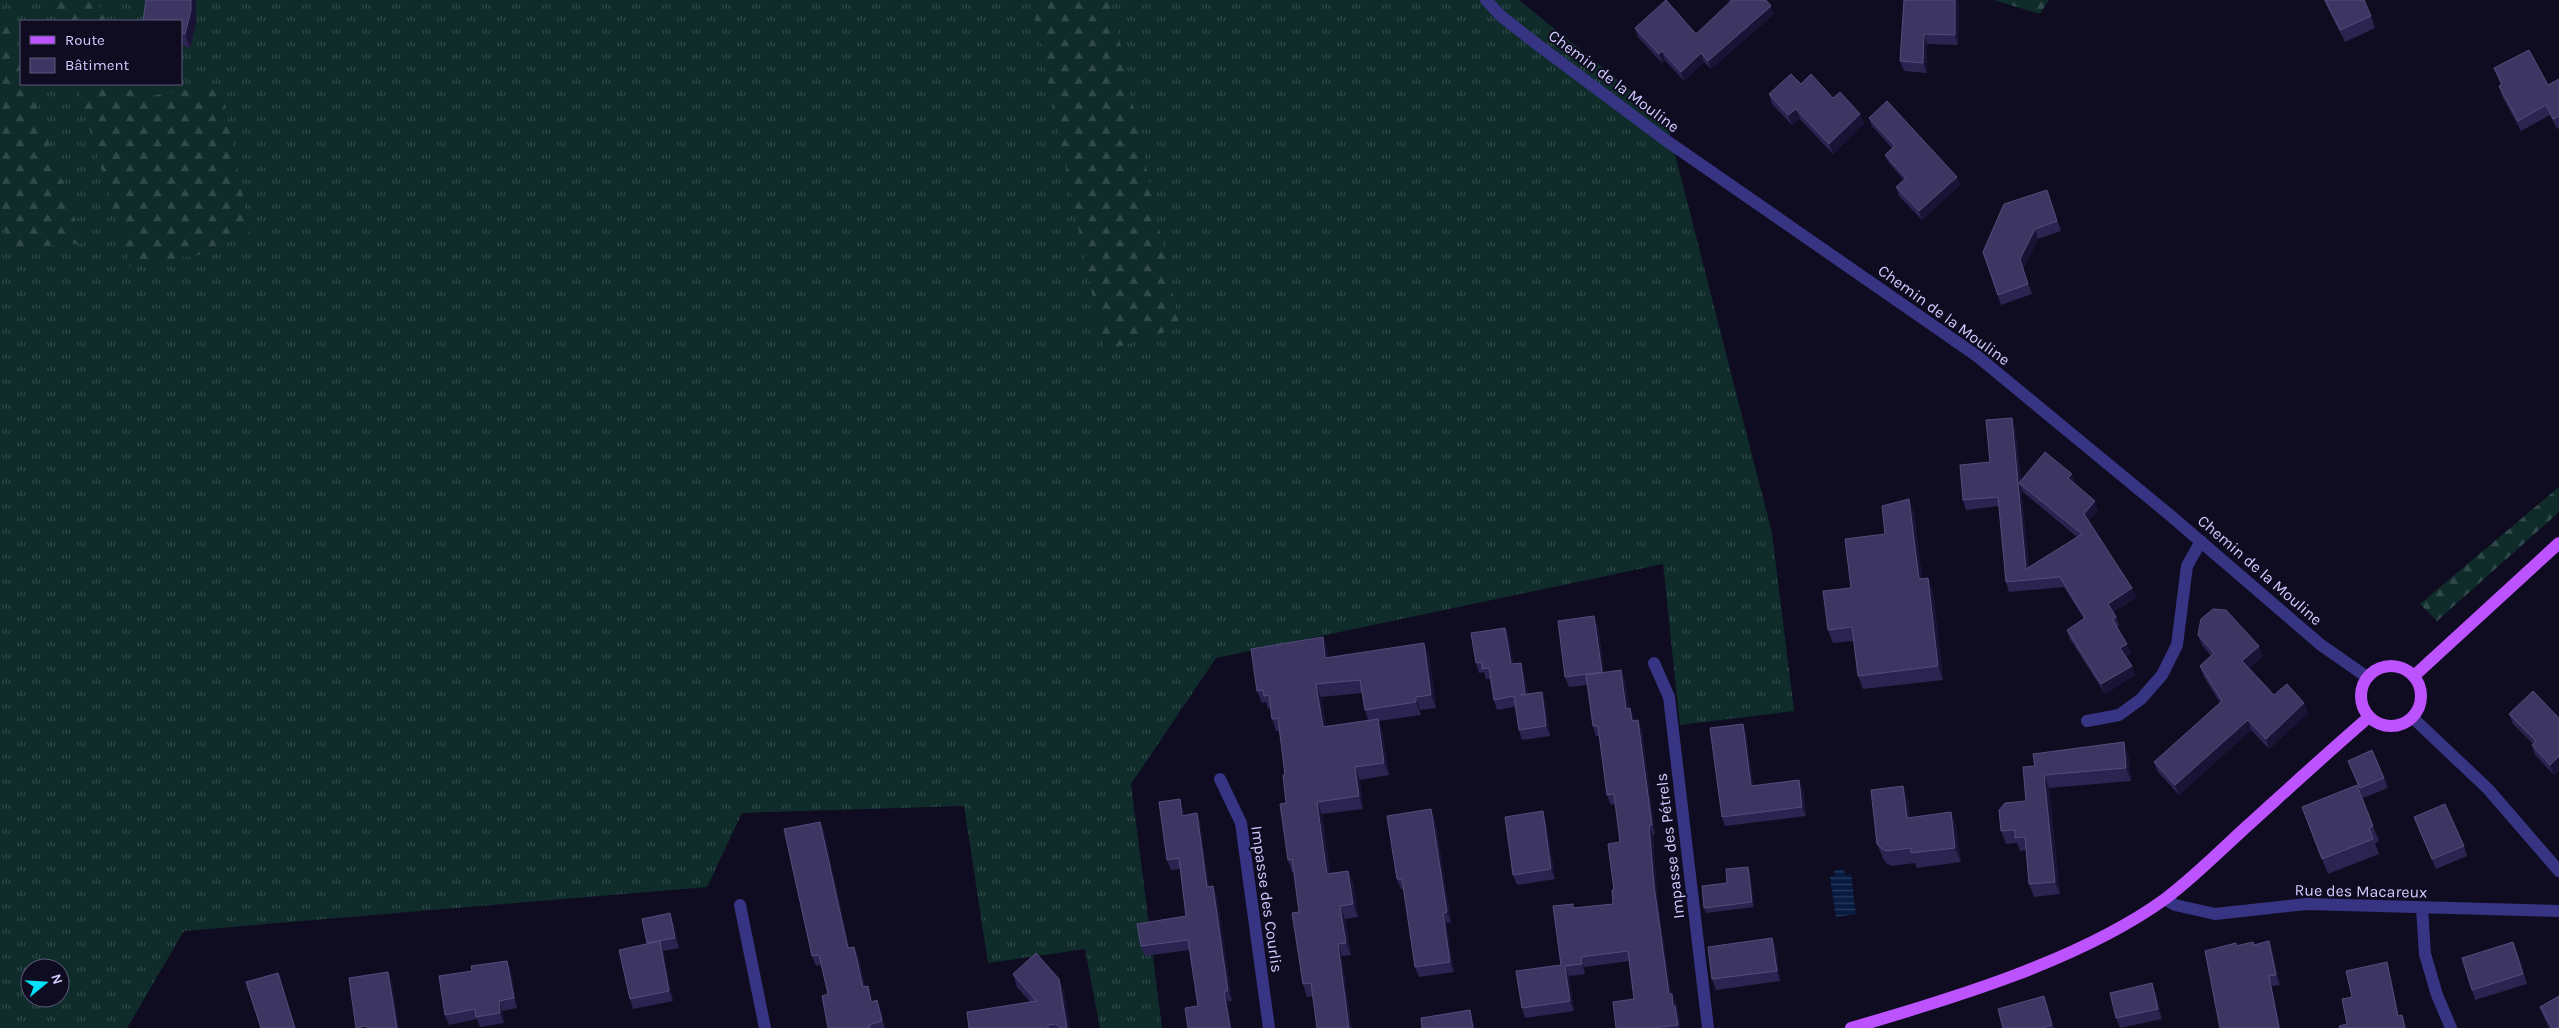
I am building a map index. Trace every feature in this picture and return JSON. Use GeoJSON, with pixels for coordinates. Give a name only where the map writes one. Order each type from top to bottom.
{"type":"FeatureCollection","features":[{"type":"Feature","properties":{"kind":"main road"},"geometry":{"type":"LineString","coordinates":[[2414,676],[2559,542]]}},
{"type":"Feature","properties":{"kind":"main road"},"geometry":{"type":"LineString","coordinates":[[2390,666],[2407,670],[2414,676],[2422,693],[2421,702],[2413,718],[2395,727],[2376,723],[2369,717],[2363,708],[2360,698],[2367,677],[2381,667],[2390,666]]}},
{"type":"Feature","properties":{"kind":"main road"},"geometry":{"type":"LineString","coordinates":[[1851,1028],[1995,981],[2068,953],[2117,928],[2165,899],[2369,717]]}},
{"type":"Feature","properties":{"kind":"street","name":"Chemin de la Mouline"},"geometry":{"type":"LineString","coordinates":[[1486,0],[1501,16],[1538,45],[1664,139],[1977,356],[2201,541],[2321,645],[2367,677]]}},
{"type":"Feature","properties":{"kind":"street"},"geometry":{"type":"LineString","coordinates":[[2087,721],[2119,715],[2140,699],[2162,675],[2177,645],[2187,566],[2201,541]]}},
{"type":"Feature","properties":{"kind":"street","name":"Impasse des Pétrels"},"geometry":{"type":"LineString","coordinates":[[1654,663],[1669,697],[1708,1028]]}},
{"type":"Feature","properties":{"kind":"street"},"geometry":{"type":"LineString","coordinates":[[2413,718],[2488,789],[2559,871]]}},
{"type":"Feature","properties":{"kind":"street","name":"Impasse des Courlis"},"geometry":{"type":"LineString","coordinates":[[1220,779],[1241,824],[1269,1028]]}},
{"type":"Feature","properties":{"kind":"street","name":"Rue des Macareux"},"geometry":{"type":"LineString","coordinates":[[2165,899],[2175,905],[2216,914],[2306,904],[2559,911]]}},
{"type":"Feature","properties":{"kind":"street"},"geometry":{"type":"LineString","coordinates":[[740,905],[765,1028]]}},
{"type":"Feature","properties":{"kind":"street"},"geometry":{"type":"LineString","coordinates":[[2422,908],[2425,954],[2437,995],[2451,1028]]}},
{"type":"Feature","properties":{"kind":"green space"},"geometry":{"type":"Polygon","coordinates":[[[0,0],[1519,0],[1666,119],[1772,533],[1794,711],[1680,725],[1663,564],[1216,658],[1131,784],[1162,1028],[1100,1028],[1085,949],[988,963],[964,806],[742,813],[707,887],[184,931],[127,1028],[0,1028],[0,0]]]}},
{"type":"Feature","properties":{"kind":"green space"},"geometry":{"type":"Polygon","coordinates":[[[1,0],[20,57],[20,85],[29,85],[83,243],[15,248],[0,224],[1,0]]]}},
{"type":"Feature","properties":{"kind":"green space"},"geometry":{"type":"Polygon","coordinates":[[[51,0],[96,0],[106,20],[58,20],[51,0]]]}},
{"type":"Feature","properties":{"kind":"green space"},"geometry":{"type":"Polygon","coordinates":[[[1031,0],[1111,0],[1180,327],[1104,352],[1031,0]]]}},
{"type":"Feature","properties":{"kind":"green space"},"geometry":{"type":"Polygon","coordinates":[[[1994,0],[2049,0],[2040,14],[1994,0]]]}},
{"type":"Feature","properties":{"kind":"green space"},"geometry":{"type":"Polygon","coordinates":[[[221,84],[250,232],[199,255],[130,266],[76,85],[143,85],[150,96],[221,84]]]}},
{"type":"Feature","properties":{"kind":"green space"},"geometry":{"type":"Polygon","coordinates":[[[2559,487],[2559,512],[2437,621],[2420,604],[2559,487]]]}},
{"type":"Feature","properties":{"kind":"water"},"geometry":{"type":"Polygon","coordinates":[[[1844,869],[1845,875],[1851,874],[1856,914],[1836,917],[1830,877],[1835,876],[1834,870],[1844,869]]]}},
{"type":"Feature","properties":{"kind":"building"},"geometry":{"type":"Polygon","coordinates":[[[146,0],[191,0],[191,10],[185,34],[182,33],[182,20],[143,20],[146,0]]]}},
{"type":"Feature","properties":{"kind":"building"},"geometry":{"type":"Polygon","coordinates":[[[1666,0],[1696,34],[1732,0],[1766,0],[1771,6],[1708,61],[1701,53],[1681,72],[1662,51],[1659,54],[1635,28],[1666,0]]]}},
{"type":"Feature","properties":{"kind":"building"},"geometry":{"type":"Polygon","coordinates":[[[1904,0],[1955,0],[1955,35],[1924,34],[1923,63],[1900,61],[1904,0]]]}},
{"type":"Feature","properties":{"kind":"building"},"geometry":{"type":"Polygon","coordinates":[[[2325,0],[2364,0],[2371,16],[2340,30],[2325,0]]]}},
{"type":"Feature","properties":{"kind":"building"},"geometry":{"type":"Polygon","coordinates":[[[2529,50],[2548,85],[2559,79],[2559,116],[2553,119],[2546,105],[2518,121],[2499,86],[2502,84],[2494,68],[2529,50]]]}},
{"type":"Feature","properties":{"kind":"building"},"geometry":{"type":"Polygon","coordinates":[[[1791,74],[1801,84],[1811,74],[1833,98],[1840,92],[1860,114],[1829,144],[1796,109],[1788,115],[1769,94],[1791,74]]]}},
{"type":"Feature","properties":{"kind":"building"},"geometry":{"type":"Polygon","coordinates":[[[1887,101],[1957,177],[1919,211],[1896,187],[1906,178],[1885,155],[1895,146],[1869,118],[1887,101]]]}},
{"type":"Feature","properties":{"kind":"building"},"geometry":{"type":"Polygon","coordinates":[[[2047,190],[2057,221],[2035,229],[2020,259],[2028,284],[1998,295],[1983,252],[2004,204],[2047,190]]]}},
{"type":"Feature","properties":{"kind":"building"},"geometry":{"type":"Polygon","coordinates":[[[2012,418],[2026,569],[2082,534],[2019,483],[2045,452],[2072,474],[2068,478],[2095,501],[2084,514],[2132,588],[2108,604],[2116,617],[2112,619],[2127,644],[2120,648],[2132,666],[2101,684],[2067,630],[2085,618],[2060,577],[2006,582],[1998,497],[1963,500],[1960,465],[1990,462],[1986,420],[2012,418]]]}},
{"type":"Feature","properties":{"kind":"building"},"geometry":{"type":"Polygon","coordinates":[[[1909,499],[1919,579],[1928,578],[1938,666],[1858,676],[1852,627],[1828,630],[1823,591],[1851,588],[1845,539],[1885,534],[1882,506],[1909,499]]]}},
{"type":"Feature","properties":{"kind":"building"},"geometry":{"type":"Polygon","coordinates":[[[2213,609],[2226,610],[2259,646],[2242,661],[2274,695],[2287,684],[2304,703],[2266,739],[2248,720],[2175,785],[2154,762],[2222,701],[2200,666],[2214,653],[2198,635],[2201,619],[2213,609]]]}},
{"type":"Feature","properties":{"kind":"building"},"geometry":{"type":"Polygon","coordinates":[[[1594,616],[1602,672],[1565,677],[1558,621],[1594,616]]]}},
{"type":"Feature","properties":{"kind":"building"},"geometry":{"type":"Polygon","coordinates":[[[1505,628],[1511,664],[1521,663],[1525,694],[1520,695],[1542,692],[1546,726],[1519,730],[1514,696],[1494,700],[1489,668],[1482,669],[1482,662],[1476,663],[1471,633],[1505,628]]]}},
{"type":"Feature","properties":{"kind":"building"},"geometry":{"type":"Polygon","coordinates":[[[1323,637],[1325,658],[1424,643],[1431,695],[1416,697],[1416,702],[1365,710],[1360,680],[1316,684],[1323,727],[1378,719],[1384,763],[1355,767],[1359,796],[1317,802],[1327,874],[1348,871],[1353,904],[1340,906],[1346,943],[1338,944],[1349,1028],[1317,1028],[1311,983],[1303,984],[1292,913],[1299,912],[1292,859],[1288,860],[1280,804],[1286,803],[1283,775],[1285,775],[1278,718],[1272,719],[1269,695],[1264,696],[1263,690],[1257,691],[1251,649],[1323,637]]]}},
{"type":"Feature","properties":{"kind":"building"},"geometry":{"type":"Polygon","coordinates":[[[1621,670],[1626,709],[1630,708],[1632,721],[1638,720],[1652,825],[1649,825],[1654,885],[1669,994],[1672,994],[1678,1025],[1653,1028],[1616,1028],[1613,1002],[1634,999],[1628,951],[1581,957],[1582,964],[1565,966],[1570,1001],[1522,1008],[1516,971],[1561,965],[1553,906],[1573,904],[1573,908],[1613,904],[1612,890],[1614,890],[1608,844],[1620,842],[1614,794],[1607,795],[1598,726],[1593,726],[1586,675],[1621,670]]]}},
{"type":"Feature","properties":{"kind":"building"},"geometry":{"type":"Polygon","coordinates":[[[2533,691],[2559,718],[2559,756],[2550,765],[2532,745],[2536,741],[2509,714],[2533,691]]]}},
{"type":"Feature","properties":{"kind":"building"},"geometry":{"type":"Polygon","coordinates":[[[1743,724],[1751,786],[1799,780],[1802,807],[1722,817],[1710,728],[1743,724]]]}},
{"type":"Feature","properties":{"kind":"building"},"geometry":{"type":"Polygon","coordinates":[[[2124,742],[2126,768],[2044,775],[2055,882],[2029,884],[2025,837],[2015,838],[2015,830],[2001,831],[1999,810],[2005,803],[2026,801],[2023,767],[2035,766],[2033,754],[2124,742]]]}},
{"type":"Feature","properties":{"kind":"building"},"geometry":{"type":"Polygon","coordinates":[[[2372,750],[2384,778],[2360,788],[2348,761],[2372,750]]]}},
{"type":"Feature","properties":{"kind":"building"},"geometry":{"type":"Polygon","coordinates":[[[2357,785],[2373,826],[2369,828],[2373,839],[2322,859],[2302,807],[2357,785]]]}},
{"type":"Feature","properties":{"kind":"building"},"geometry":{"type":"Polygon","coordinates":[[[1903,786],[1907,818],[1951,812],[1955,848],[1911,853],[1911,848],[1886,851],[1877,844],[1871,790],[1903,786]]]}},
{"type":"Feature","properties":{"kind":"building"},"geometry":{"type":"Polygon","coordinates":[[[1180,799],[1182,816],[1197,813],[1207,887],[1213,886],[1228,991],[1224,991],[1230,1028],[1188,1028],[1185,1008],[1198,1006],[1188,940],[1141,946],[1137,924],[1186,916],[1179,858],[1167,860],[1159,802],[1180,799]]]}},
{"type":"Feature","properties":{"kind":"building"},"geometry":{"type":"Polygon","coordinates":[[[2445,804],[2464,846],[2432,859],[2414,817],[2445,804]]]}},
{"type":"Feature","properties":{"kind":"building"},"geometry":{"type":"Polygon","coordinates":[[[1431,809],[1447,912],[1443,913],[1450,962],[1415,967],[1402,879],[1397,879],[1387,816],[1431,809]]]}},
{"type":"Feature","properties":{"kind":"building"},"geometry":{"type":"Polygon","coordinates":[[[1543,811],[1551,869],[1513,875],[1505,817],[1543,811]]]}},
{"type":"Feature","properties":{"kind":"building"},"geometry":{"type":"Polygon","coordinates":[[[820,822],[848,948],[854,947],[863,987],[868,986],[871,1002],[877,1000],[882,1021],[869,1025],[870,1028],[828,1028],[822,996],[828,994],[819,955],[812,956],[784,829],[820,822]]]}},
{"type":"Feature","properties":{"kind":"building"},"geometry":{"type":"Polygon","coordinates":[[[1748,867],[1752,902],[1704,908],[1702,886],[1727,883],[1726,869],[1748,867]]]}},
{"type":"Feature","properties":{"kind":"building"},"geometry":{"type":"Polygon","coordinates":[[[670,913],[675,938],[647,943],[642,919],[670,913]]]}},
{"type":"Feature","properties":{"kind":"building"},"geometry":{"type":"Polygon","coordinates":[[[1772,938],[1777,971],[1712,979],[1708,947],[1772,938]]]}},
{"type":"Feature","properties":{"kind":"building"},"geometry":{"type":"Polygon","coordinates":[[[660,941],[669,991],[630,999],[619,950],[660,941]]]}},
{"type":"Feature","properties":{"kind":"building"},"geometry":{"type":"Polygon","coordinates":[[[2269,941],[2276,975],[2269,976],[2279,1028],[2220,1028],[2205,951],[2236,943],[2236,946],[2253,942],[2254,945],[2269,941]]]}},
{"type":"Feature","properties":{"kind":"building"},"geometry":{"type":"Polygon","coordinates":[[[2513,942],[2523,974],[2472,990],[2462,958],[2513,942]]]}},
{"type":"Feature","properties":{"kind":"building"},"geometry":{"type":"Polygon","coordinates":[[[1036,953],[1059,979],[1067,1028],[1060,1028],[1056,1024],[1048,1025],[1048,1028],[969,1028],[967,1012],[1036,1001],[1013,974],[1036,953]]]}},
{"type":"Feature","properties":{"kind":"building"},"geometry":{"type":"Polygon","coordinates":[[[507,961],[514,998],[499,1001],[500,1013],[476,1017],[475,1009],[445,1015],[439,976],[472,971],[471,966],[507,961]]]}},
{"type":"Feature","properties":{"kind":"building"},"geometry":{"type":"Polygon","coordinates":[[[2387,962],[2398,1016],[2402,1015],[2405,1028],[2340,1028],[2339,1026],[2347,1024],[2342,999],[2352,997],[2346,971],[2387,962]]]}},
{"type":"Feature","properties":{"kind":"building"},"geometry":{"type":"Polygon","coordinates":[[[388,972],[397,1028],[367,1028],[366,1026],[356,1028],[349,978],[388,972]]]}},
{"type":"Feature","properties":{"kind":"building"},"geometry":{"type":"Polygon","coordinates":[[[278,973],[295,1028],[261,1028],[246,982],[278,973]]]}},
{"type":"Feature","properties":{"kind":"building"},"geometry":{"type":"Polygon","coordinates":[[[2152,983],[2158,1009],[2116,1018],[2110,993],[2152,983]]]}},
{"type":"Feature","properties":{"kind":"building"},"geometry":{"type":"Polygon","coordinates":[[[2044,996],[2052,1025],[2042,1028],[2003,1028],[1998,1009],[2044,996]]]}},
{"type":"Feature","properties":{"kind":"building"},"geometry":{"type":"Polygon","coordinates":[[[2559,996],[2559,1028],[2552,1028],[2540,1007],[2559,996]]]}},
{"type":"Feature","properties":{"kind":"building"},"geometry":{"type":"Polygon","coordinates":[[[1470,1010],[1473,1028],[1422,1028],[1421,1018],[1470,1010]]]}}]}
